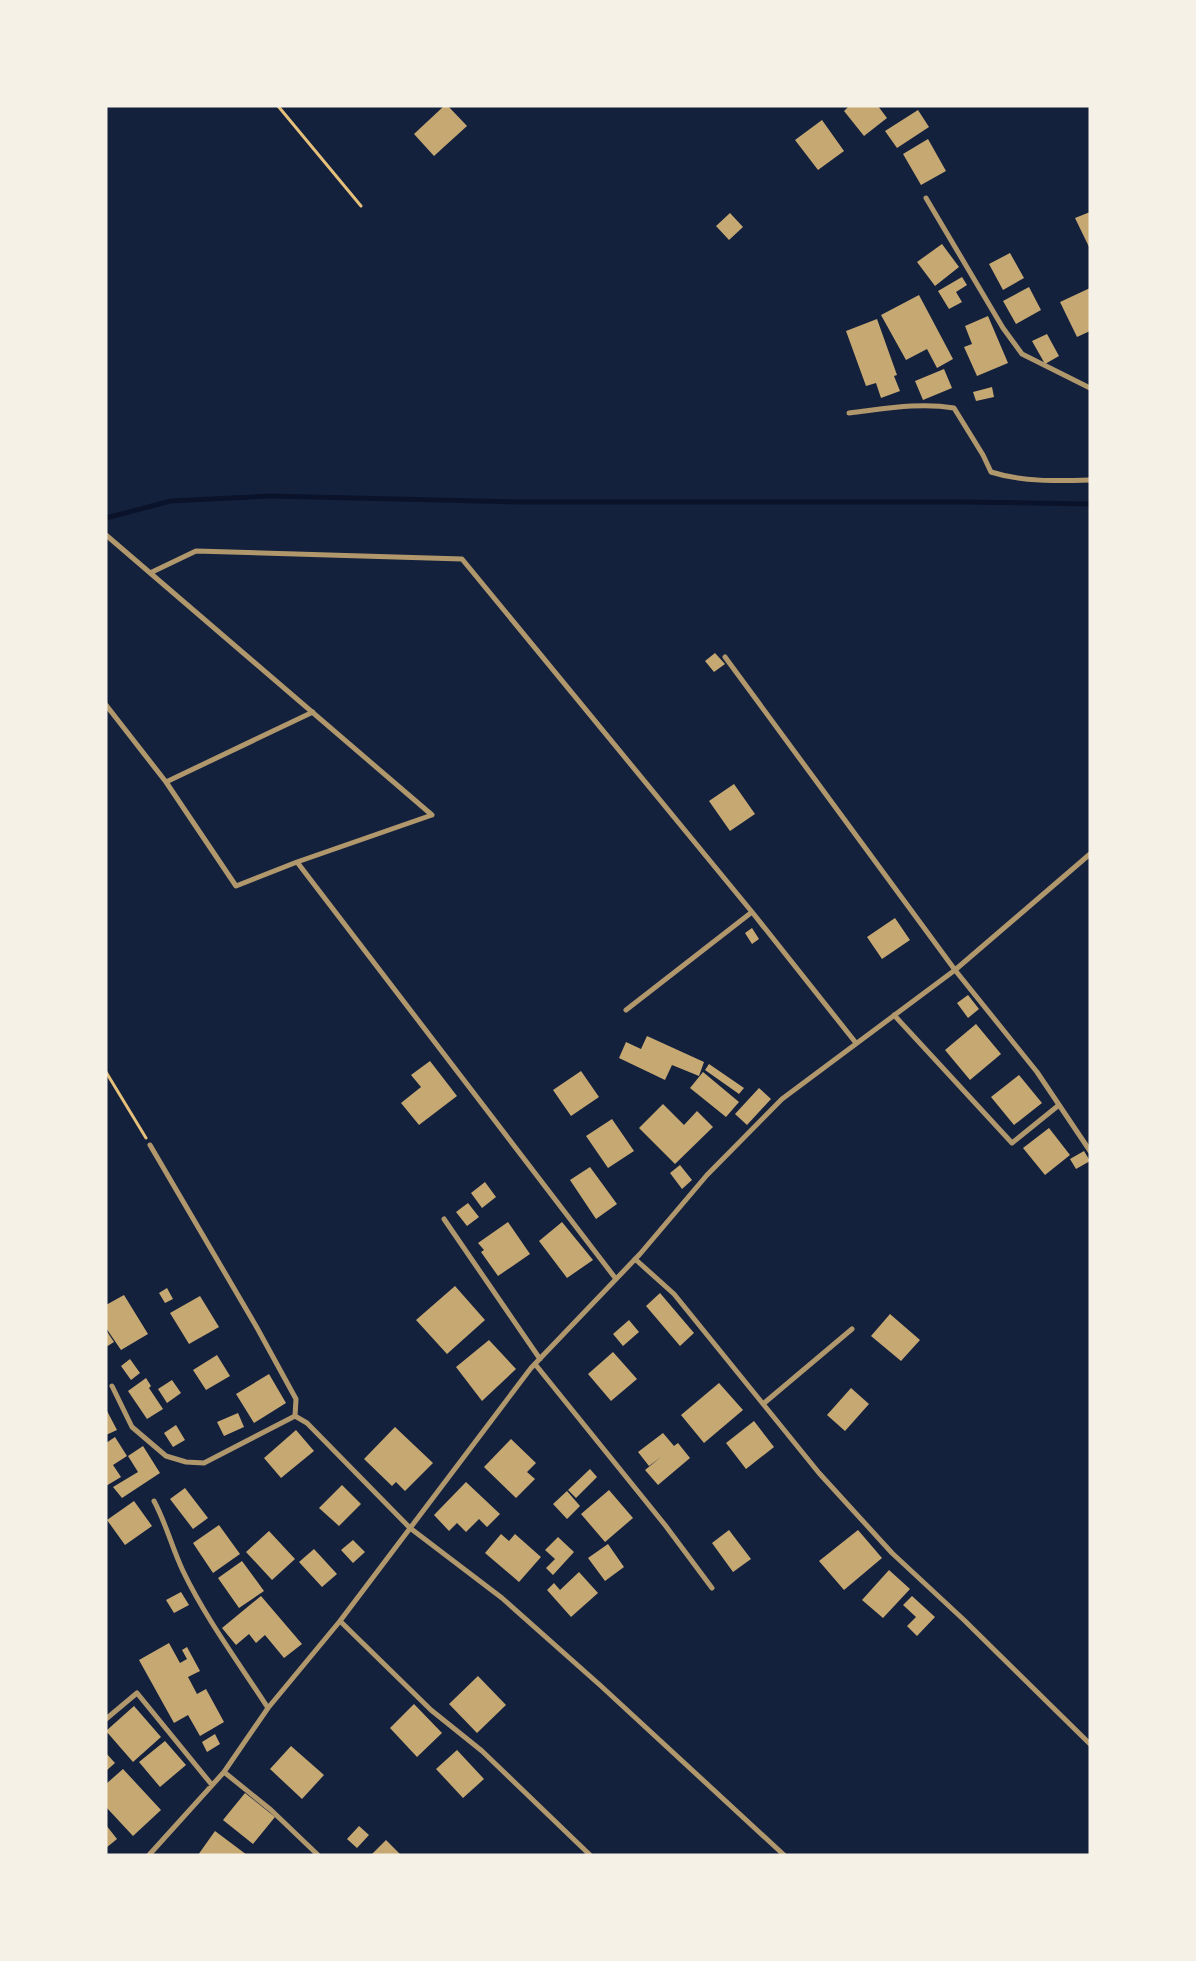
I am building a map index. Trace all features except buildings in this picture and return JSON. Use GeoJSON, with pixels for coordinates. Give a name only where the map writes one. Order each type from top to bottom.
{"type":"FeatureCollection","features":[{"type":"Feature","properties":{"kind":"street"},"geometry":{"type":"LineString","coordinates":[[926,198],[1003,328],[1022,354],[1090,388]]}},
{"type":"Feature","properties":{"kind":"street"},"geometry":{"type":"LineString","coordinates":[[849,413],[902,406],[954,408],[983,455],[991,472],[1008,478],[1090,480]]}},
{"type":"Feature","properties":{"kind":"street"},"geometry":{"type":"LineString","coordinates":[[106,535],[432,815],[297,862],[236,886],[166,782],[106,705]]}},
{"type":"Feature","properties":{"kind":"street"},"geometry":{"type":"LineString","coordinates":[[150,573],[196,551],[462,559],[752,912],[856,1043]]}},
{"type":"Feature","properties":{"kind":"street"},"geometry":{"type":"LineString","coordinates":[[725,657],[955,970],[1037,1072],[1090,1151]]}},
{"type":"Feature","properties":{"kind":"street"},"geometry":{"type":"LineString","coordinates":[[166,782],[313,712]]}},
{"type":"Feature","properties":{"kind":"street"},"geometry":{"type":"LineString","coordinates":[[149,1855],[224,1772],[268,1708],[340,1621],[535,1364],[635,1259],[707,1175],[782,1098],[955,970],[1090,854]]}},
{"type":"Feature","properties":{"kind":"street"},"geometry":{"type":"LineString","coordinates":[[297,862],[616,1279]]}},
{"type":"Feature","properties":{"kind":"street"},"geometry":{"type":"LineString","coordinates":[[626,1010],[752,912]]}},
{"type":"Feature","properties":{"kind":"street"},"geometry":{"type":"LineString","coordinates":[[894,1015],[1012,1143],[1059,1105]]}},
{"type":"Feature","properties":{"kind":"street"},"geometry":{"type":"LineString","coordinates":[[150,1145],[256,1326],[296,1400],[295,1416]]}},
{"type":"Feature","properties":{"kind":"street"},"geometry":{"type":"LineString","coordinates":[[444,1219],[540,1359]]}},
{"type":"Feature","properties":{"kind":"street"},"geometry":{"type":"LineString","coordinates":[[635,1259],[674,1294],[819,1473],[892,1553],[964,1620],[1090,1744]]}},
{"type":"Feature","properties":{"kind":"street"},"geometry":{"type":"LineString","coordinates":[[763,1404],[852,1329]]}},
{"type":"Feature","properties":{"kind":"street"},"geometry":{"type":"LineString","coordinates":[[535,1364],[665,1525],[712,1588]]}},
{"type":"Feature","properties":{"kind":"street"},"geometry":{"type":"LineString","coordinates":[[112,1386],[132,1427],[166,1456],[186,1462],[204,1464],[295,1416]]}},
{"type":"Feature","properties":{"kind":"street"},"geometry":{"type":"LineString","coordinates":[[295,1416],[307,1423],[410,1528],[502,1598],[601,1686],[784,1855]]}},
{"type":"Feature","properties":{"kind":"street"},"geometry":{"type":"LineString","coordinates":[[154,1501],[163,1518],[171,1545],[196,1595],[268,1708]]}},
{"type":"Feature","properties":{"kind":"street"},"geometry":{"type":"LineString","coordinates":[[340,1621],[431,1710],[482,1751],[590,1855]]}},
{"type":"Feature","properties":{"kind":"street"},"geometry":{"type":"LineString","coordinates":[[106,1719],[137,1693],[212,1784]]}},
{"type":"Feature","properties":{"kind":"street"},"geometry":{"type":"LineString","coordinates":[[224,1772],[271,1810],[318,1855]]}},
{"type":"Feature","properties":{"kind":"path"},"geometry":{"type":"LineString","coordinates":[[278,106],[361,206]]}},
{"type":"Feature","properties":{"kind":"path"},"geometry":{"type":"LineString","coordinates":[[106,1072],[150,1145]]}},
{"type":"Feature","properties":{"kind":"waterway"},"geometry":{"type":"LineString","coordinates":[[106,518],[171,501],[271,496],[517,502],[964,502],[1090,504]]}}]}
